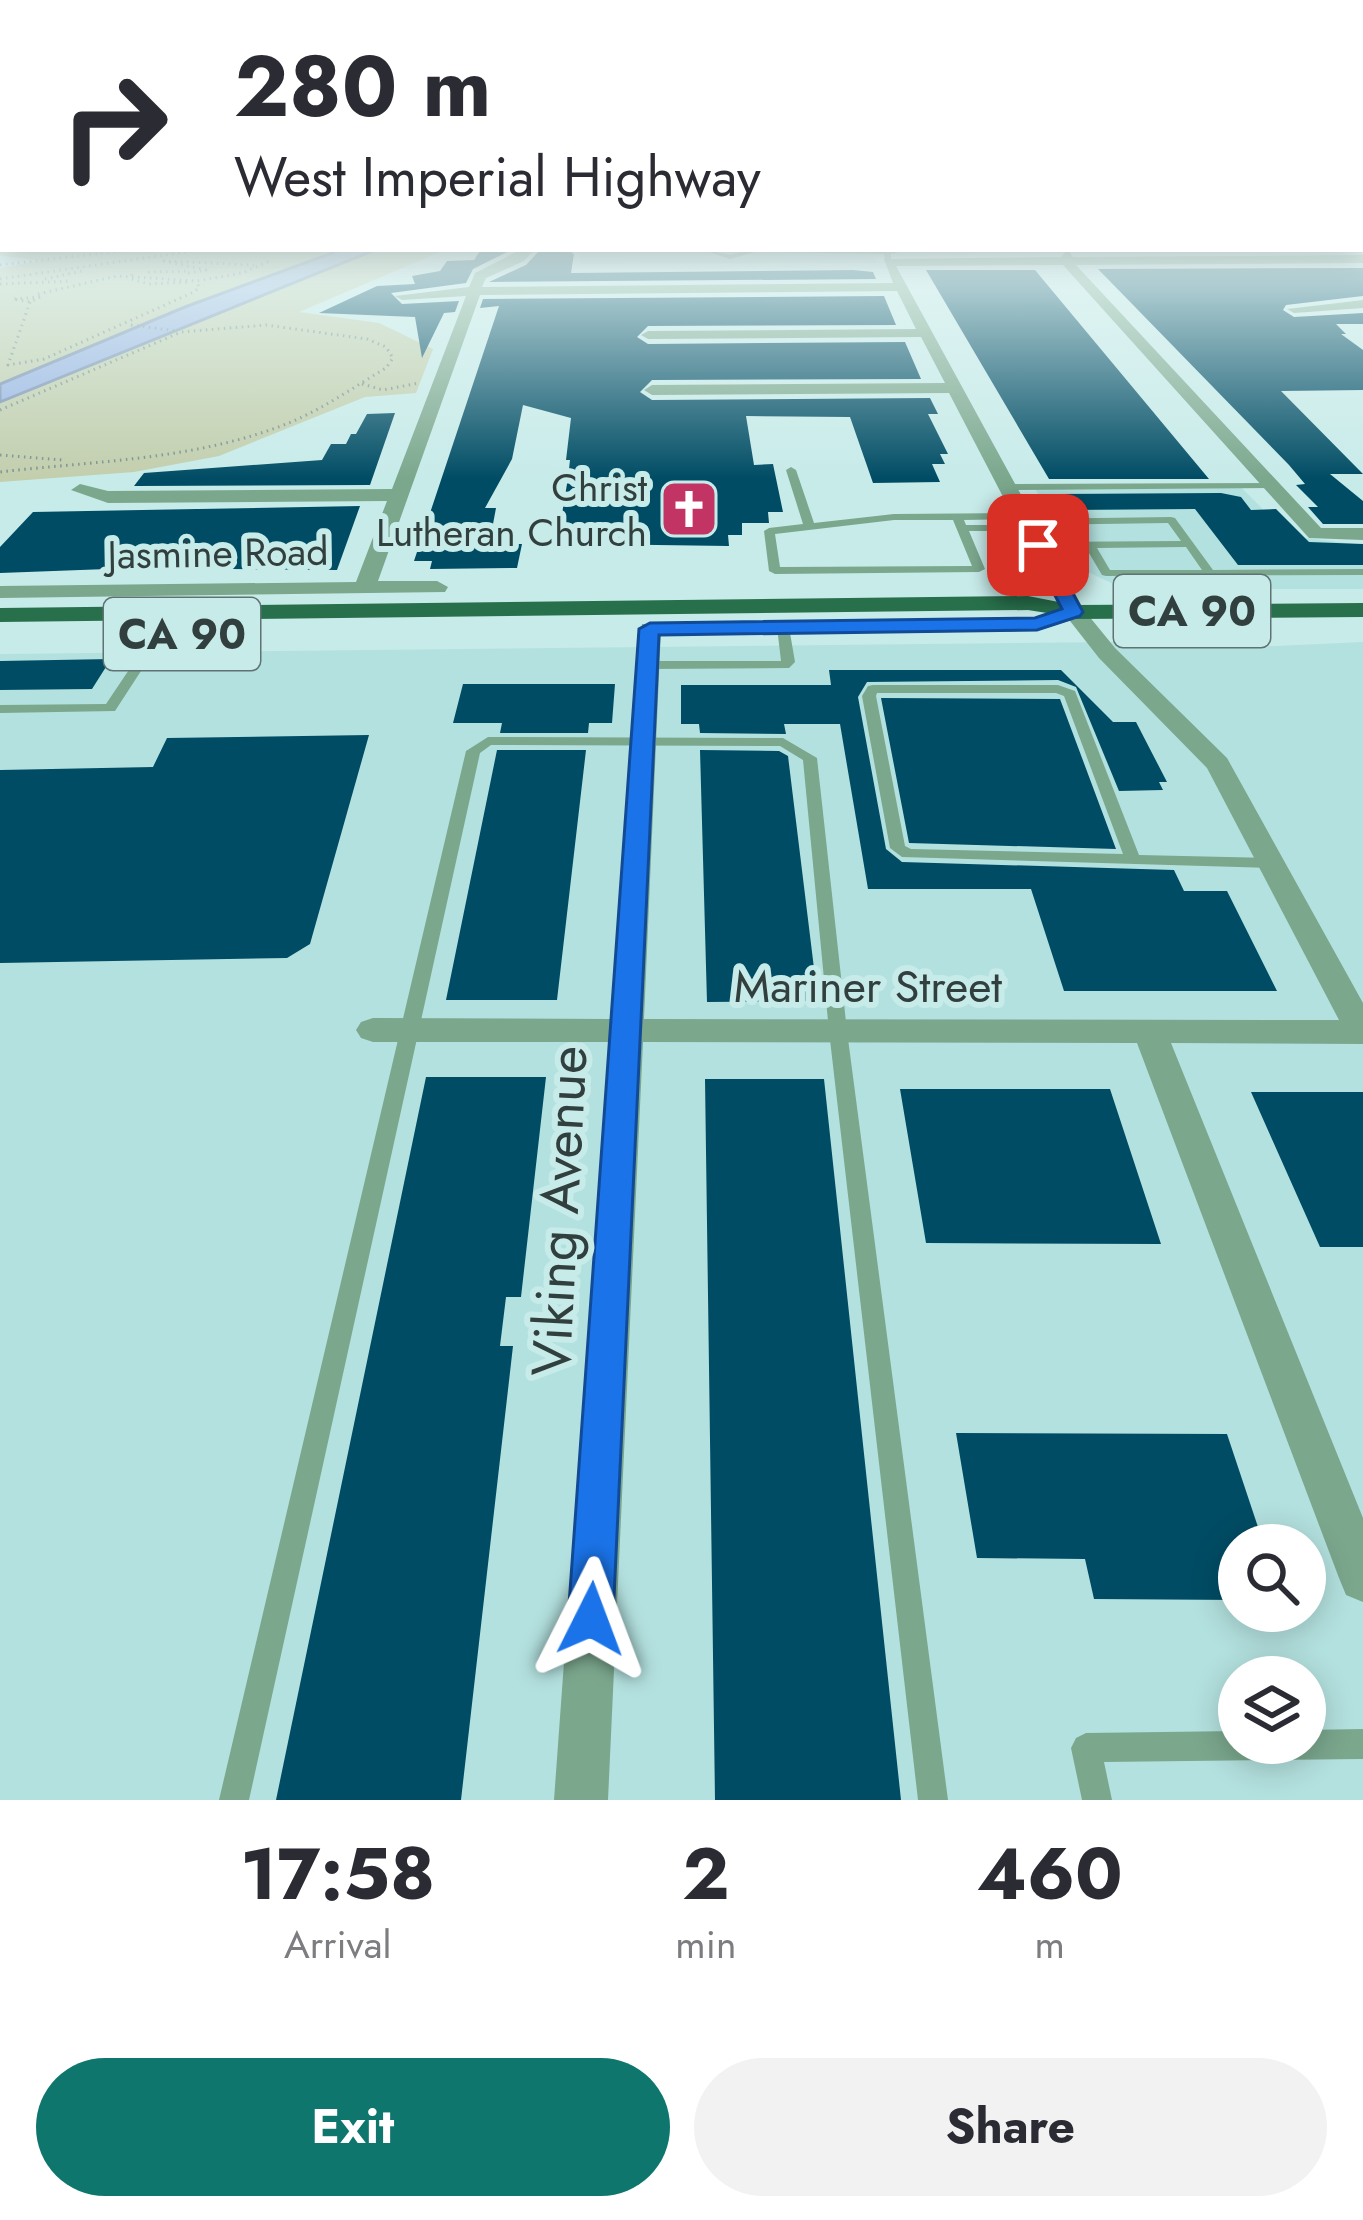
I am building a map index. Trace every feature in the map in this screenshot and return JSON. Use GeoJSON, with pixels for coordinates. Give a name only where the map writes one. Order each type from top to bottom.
{"type":"FeatureCollection","features":[{"type":"Feature","properties":{"kind":"main road","name":"CA 90"},"geometry":{"type":"LineString","coordinates":[[0,614],[649,634],[1028,603],[1073,612],[1363,610]]}},
{"type":"Feature","properties":{"kind":"main road","name":"CA 90"},"geometry":{"type":"LineString","coordinates":[[0,635],[649,634],[1037,624],[1073,612]]}},
{"type":"Feature","properties":{"kind":"street"},"geometry":{"type":"LineString","coordinates":[[365,587],[468,311]]}},
{"type":"Feature","properties":{"kind":"street"},"geometry":{"type":"LineString","coordinates":[[914,311],[1073,612],[1106,653],[1218,764],[1362,1032]]}},
{"type":"Feature","properties":{"kind":"street"},"geometry":{"type":"LineString","coordinates":[[1118,311],[1316,534],[1363,534]]}},
{"type":"Feature","properties":{"kind":"street"},"geometry":{"type":"LineString","coordinates":[[647,335],[926,333]]}},
{"type":"Feature","properties":{"kind":"street"},"geometry":{"type":"LineString","coordinates":[[652,390],[954,388]]}},
{"type":"Feature","properties":{"kind":"street"},"geometry":{"type":"LineString","coordinates":[[80,490],[109,497],[399,495]]}},
{"type":"Feature","properties":{"kind":"street","name":"Jasmine Road"},"geometry":{"type":"LineString","coordinates":[[0,592],[436,586]]}},
{"type":"Feature","properties":{"kind":"street","name":"Viking Avenue"},"geometry":{"type":"LineString","coordinates":[[581,1800],[649,634]]}},
{"type":"Feature","properties":{"kind":"street","name":"Mariner Street"},"geometry":{"type":"LineString","coordinates":[[373,1030],[1362,1032]]}},
{"type":"Feature","properties":{"kind":"street"},"geometry":{"type":"LineString","coordinates":[[1150,1032],[1363,1578]]}},
{"type":"Feature","properties":{"kind":"lane"},"geometry":{"type":"LineString","coordinates":[[791,470],[809,525]]}},
{"type":"Feature","properties":{"kind":"lane"},"geometry":{"type":"LineString","coordinates":[[1007,487],[1272,485]]}},
{"type":"Feature","properties":{"kind":"lane"},"geometry":{"type":"LineString","coordinates":[[960,522],[979,569],[775,571],[769,531],[875,517],[960,522],[1029,528],[1172,520],[1210,573]]}},
{"type":"Feature","properties":{"kind":"lane"},"geometry":{"type":"LineString","coordinates":[[1029,528],[1089,544],[1190,544]]}},
{"type":"Feature","properties":{"kind":"lane"},"geometry":{"type":"LineString","coordinates":[[1089,544],[1106,574],[1363,572]]}},
{"type":"Feature","properties":{"kind":"lane"},"geometry":{"type":"LineString","coordinates":[[649,634],[784,665],[789,662],[783,627]]}},
{"type":"Feature","properties":{"kind":"lane"},"geometry":{"type":"LineString","coordinates":[[0,709],[110,708],[159,634]]}},
{"type":"Feature","properties":{"kind":"lane"},"geometry":{"type":"LineString","coordinates":[[1132,856],[1070,694],[1058,689],[873,689],[869,696],[898,848],[908,854],[1273,862]]}},
{"type":"Feature","properties":{"kind":"lane"},"geometry":{"type":"LineString","coordinates":[[234,1800],[447,857],[477,746],[488,741],[783,742],[810,758],[838,1031],[933,1800]]}},
{"type":"Feature","properties":{"kind":"lane"},"geometry":{"type":"LineString","coordinates":[[1097,1800],[1086,1748],[1363,1744]]}},
{"type":"Feature","properties":{"kind":"path"},"geometry":{"type":"LineString","coordinates":[[27,311],[8,365],[44,359],[155,311]]}},
{"type":"Feature","properties":{"kind":"path"},"geometry":{"type":"LineString","coordinates":[[0,472],[145,457],[246,438],[301,417],[393,358],[386,347],[348,336],[260,325],[181,332],[127,324]]}},
{"type":"Feature","properties":{"kind":"path"},"geometry":{"type":"LineString","coordinates":[[0,410],[181,332]]}},
{"type":"Feature","properties":{"kind":"path"},"geometry":{"type":"LineString","coordinates":[[359,383],[383,389],[398,383],[441,383]]}},
{"type":"Feature","properties":{"kind":"path"},"geometry":{"type":"LineString","coordinates":[[0,455],[76,462]]}},
{"type":"Feature","properties":{"kind":"shaded area"},"geometry":{"type":"Polygon","coordinates":[[[1237,483],[1289,536],[1363,545],[1363,589],[1124,589],[1088,572],[1032,484],[1237,483]]]}},
{"type":"Feature","properties":{"kind":"shaded area"},"geometry":{"type":"Polygon","coordinates":[[[1208,641],[1252,647],[1363,642],[1363,1800],[0,1800],[0,654],[1208,641]]]}},
{"type":"Feature","properties":{"kind":"green space"},"geometry":{"type":"Polygon","coordinates":[[[0,311],[301,311],[379,323],[433,349],[416,393],[365,397],[219,456],[134,472],[0,482],[0,311]]]}},
{"type":"Feature","properties":{"kind":"water"},"geometry":{"type":"Polygon","coordinates":[[[175,311],[224,311],[0,402],[0,384],[175,311]]]}},
{"type":"Feature","properties":{"kind":"building"},"geometry":{"type":"Polygon","coordinates":[[[455,311],[444,313],[422,358],[415,317],[319,313],[455,311]]]}},
{"type":"Feature","properties":{"kind":"building"},"geometry":{"type":"Polygon","coordinates":[[[497,311],[890,311],[896,325],[648,326],[637,337],[648,344],[905,342],[921,379],[652,380],[640,392],[652,400],[930,398],[938,414],[928,414],[948,454],[940,454],[945,464],[932,464],[940,482],[873,483],[850,417],[746,416],[754,465],[773,464],[783,512],[768,512],[769,523],[742,523],[742,535],[728,535],[729,546],[585,544],[586,538],[558,538],[571,418],[523,405],[512,459],[485,508],[496,508],[493,524],[500,524],[495,544],[522,544],[517,568],[430,569],[432,561],[414,561],[497,311]]]}},
{"type":"Feature","properties":{"kind":"building"},"geometry":{"type":"Polygon","coordinates":[[[950,311],[1069,311],[1209,479],[1049,479],[950,311]]]}},
{"type":"Feature","properties":{"kind":"building"},"geometry":{"type":"Polygon","coordinates":[[[1139,311],[1285,311],[1294,317],[1363,313],[1363,324],[1336,324],[1346,334],[1341,334],[1363,350],[1363,390],[1281,391],[1363,474],[1330,474],[1363,501],[1363,524],[1323,524],[1308,507],[1318,507],[1296,485],[1305,484],[1139,311]]]}},
{"type":"Feature","properties":{"kind":"building"},"geometry":{"type":"Polygon","coordinates":[[[395,413],[370,485],[134,486],[144,473],[322,460],[331,444],[346,444],[356,434],[367,414],[395,413]]]}},
{"type":"Feature","properties":{"kind":"building"},"geometry":{"type":"Polygon","coordinates":[[[1221,493],[1241,497],[1251,510],[1276,509],[1309,542],[1363,544],[1363,565],[1238,565],[1195,509],[1067,510],[1058,494],[1221,493]]]}},
{"type":"Feature","properties":{"kind":"building"},"geometry":{"type":"Polygon","coordinates":[[[360,506],[337,570],[134,568],[0,573],[0,547],[33,512],[360,506]]]}},
{"type":"Feature","properties":{"kind":"building"},"geometry":{"type":"Polygon","coordinates":[[[111,659],[92,689],[0,690],[0,661],[111,659]]]}},
{"type":"Feature","properties":{"kind":"building"},"geometry":{"type":"Polygon","coordinates":[[[829,670],[1061,670],[1113,722],[1136,722],[1167,782],[1159,782],[1163,790],[1119,791],[1076,687],[1058,680],[867,682],[858,697],[886,849],[902,862],[1174,870],[1184,891],[1227,891],[1277,991],[1064,991],[1031,889],[868,889],[840,724],[784,724],[786,734],[700,733],[699,724],[681,724],[681,685],[831,685],[829,670]]]}},
{"type":"Feature","properties":{"kind":"building"},"geometry":{"type":"Polygon","coordinates":[[[463,684],[615,684],[612,723],[589,723],[588,733],[500,733],[502,723],[453,723],[463,684]]]}},
{"type":"Feature","properties":{"kind":"building"},"geometry":{"type":"Polygon","coordinates":[[[881,698],[1060,699],[1116,849],[909,843],[881,698]]]}},
{"type":"Feature","properties":{"kind":"building"},"geometry":{"type":"Polygon","coordinates":[[[369,735],[310,944],[287,958],[0,963],[0,770],[153,767],[167,738],[369,735]]]}},
{"type":"Feature","properties":{"kind":"building"},"geometry":{"type":"Polygon","coordinates":[[[497,750],[586,750],[557,1000],[446,1000],[497,750]]]}},
{"type":"Feature","properties":{"kind":"building"},"geometry":{"type":"Polygon","coordinates":[[[700,750],[779,751],[788,756],[818,1001],[707,1002],[700,750]]]}},
{"type":"Feature","properties":{"kind":"building"},"geometry":{"type":"Polygon","coordinates":[[[426,1077],[546,1077],[521,1297],[506,1297],[500,1346],[513,1346],[461,1800],[276,1800],[426,1077]]]}},
{"type":"Feature","properties":{"kind":"building"},"geometry":{"type":"Polygon","coordinates":[[[705,1079],[824,1079],[901,1800],[715,1800],[705,1079]]]}},
{"type":"Feature","properties":{"kind":"building"},"geometry":{"type":"Polygon","coordinates":[[[900,1089],[1110,1089],[1161,1244],[926,1243],[900,1089]]]}},
{"type":"Feature","properties":{"kind":"building"},"geometry":{"type":"Polygon","coordinates":[[[1251,1092],[1363,1092],[1363,1247],[1320,1247],[1251,1092]]]}},
{"type":"Feature","properties":{"kind":"building"},"geometry":{"type":"Polygon","coordinates":[[[956,1433],[1227,1434],[1257,1524],[1218,1524],[1218,1600],[1094,1599],[1085,1559],[977,1558],[956,1433]]]}},
{"type":"Feature","properties":{"kind":"place","name":"Christ Lutheran Church"},"geometry":{"type":"Point","coordinates":[689,509]}},
{"type":"Feature","properties":{"kind":"route"},"geometry":{"type":"LineString","coordinates":[[591,1619],[650,629],[1037,624],[1073,612],[1038,545]]}}]}
